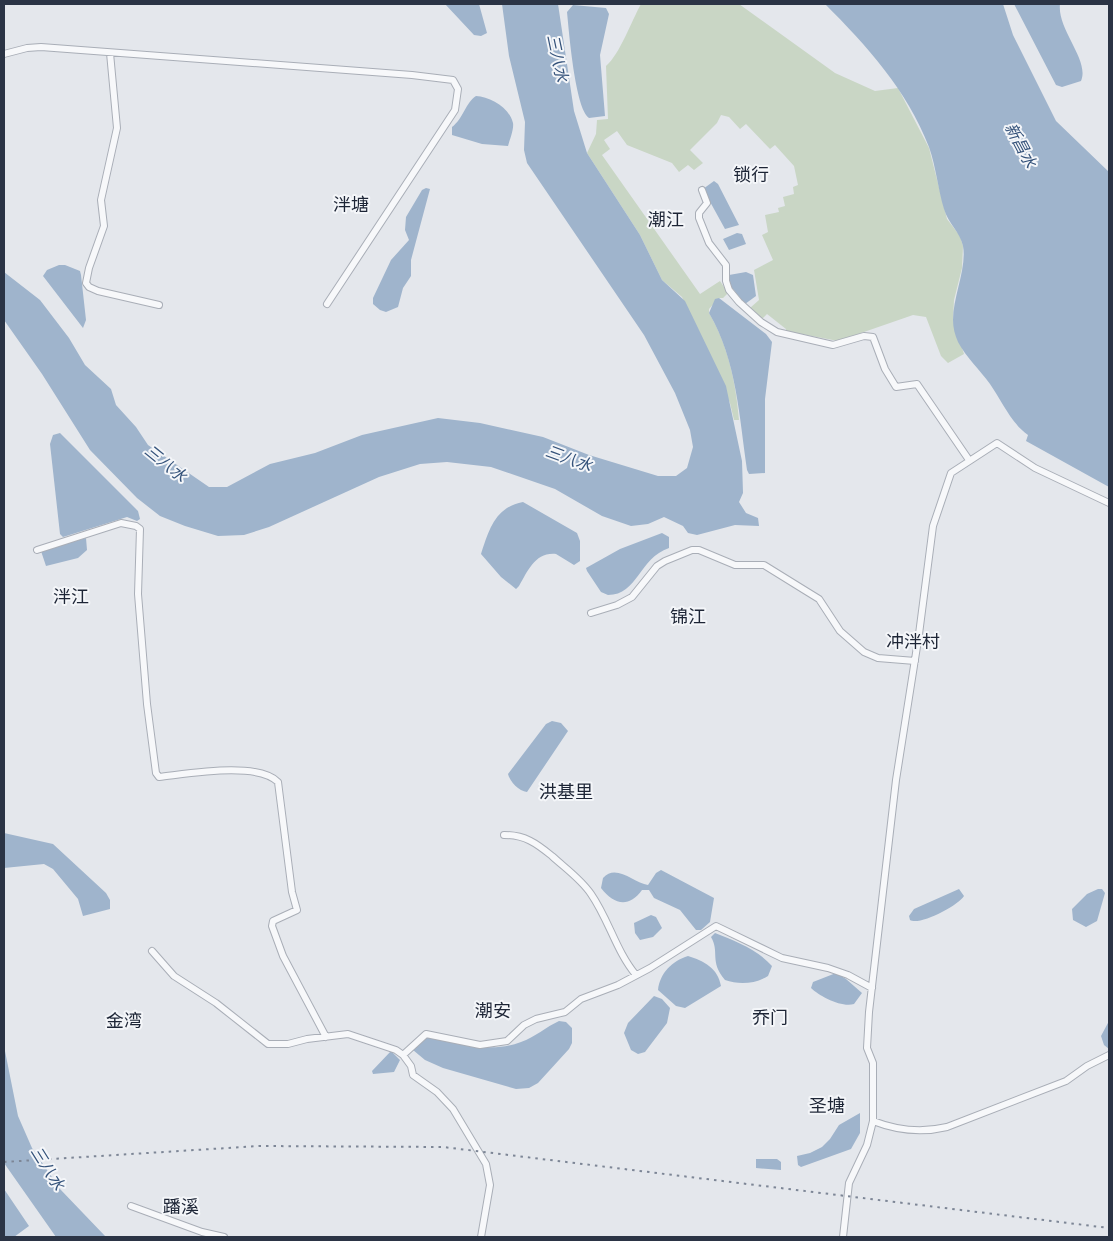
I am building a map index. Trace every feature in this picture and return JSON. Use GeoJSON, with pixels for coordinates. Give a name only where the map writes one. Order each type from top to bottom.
{"type":"FeatureCollection","features":[{"type":"Feature","properties":{"kind":"street"},"geometry":{"type":"LineString","coordinates":[[4,54],[36,47],[412,75],[454,80],[458,89],[455,110],[327,304]]}},
{"type":"Feature","properties":{"kind":"street"},"geometry":{"type":"LineString","coordinates":[[110,53],[117,128],[101,200],[104,226],[89,268],[86,283],[89,287],[98,291],[159,305]]}},
{"type":"Feature","properties":{"kind":"street"},"geometry":{"type":"LineString","coordinates":[[702,190],[708,203],[700,213],[700,218],[709,243],[726,263],[726,285],[738,302],[772,330],[784,334],[833,345],[864,336],[873,337],[885,369],[896,387],[917,384],[969,460]]}},
{"type":"Feature","properties":{"kind":"street"},"geometry":{"type":"LineString","coordinates":[[843,1237],[849,1184],[866,1145],[873,1121],[873,1063],[867,1048],[896,780],[915,661],[933,526],[949,476],[969,460],[997,443],[1035,468],[1109,503]]}},
{"type":"Feature","properties":{"kind":"street"},"geometry":{"type":"LineString","coordinates":[[37,550],[121,523],[136,526],[140,529],[138,594],[147,704],[156,773],[159,777],[249,771],[266,774],[278,782],[292,892],[297,910],[273,921],[272,926],[284,956],[326,1037]]}},
{"type":"Feature","properties":{"kind":"street"},"geometry":{"type":"LineString","coordinates":[[591,614],[632,598],[657,566],[665,561],[692,550],[699,550],[735,565],[764,565],[819,600],[845,637],[864,652],[878,658],[915,661]]}},
{"type":"Feature","properties":{"kind":"street"},"geometry":{"type":"LineString","coordinates":[[504,834],[529,838],[578,879],[597,904],[626,964],[636,975]]}},
{"type":"Feature","properties":{"kind":"street"},"geometry":{"type":"LineString","coordinates":[[403,1055],[426,1034],[480,1045],[507,1041],[530,1022],[565,1012],[580,999],[636,975],[716,926],[782,958],[828,968],[848,975],[872,988]]}},
{"type":"Feature","properties":{"kind":"street"},"geometry":{"type":"LineString","coordinates":[[152,951],[174,976],[216,1003],[266,1043],[288,1044],[349,1034],[396,1050],[403,1055],[411,1066],[413,1075],[437,1092],[451,1106],[486,1164],[490,1185],[481,1237]]}},
{"type":"Feature","properties":{"kind":"street"},"geometry":{"type":"LineString","coordinates":[[873,1121],[896,1128],[928,1131],[947,1128],[1066,1081],[1086,1066],[1109,1055]]}},
{"type":"Feature","properties":{"kind":"street"},"geometry":{"type":"LineString","coordinates":[[131,1206],[202,1232],[224,1237]]}},
{"type":"Feature","properties":{"kind":"green space"},"geometry":{"type":"Polygon","coordinates":[[[641,4],[739,4],[835,73],[875,91],[898,88],[929,148],[947,219],[960,236],[963,246],[962,268],[954,300],[953,320],[964,354],[948,363],[941,356],[926,317],[913,315],[838,341],[786,331],[767,314],[762,319],[750,308],[759,300],[754,270],[773,260],[762,235],[768,232],[765,215],[779,212],[778,208],[785,206],[783,197],[794,194],[793,187],[798,185],[794,166],[775,145],[770,149],[746,124],[740,129],[729,117],[721,115],[717,123],[690,150],[703,163],[694,170],[688,165],[679,172],[672,163],[627,145],[617,131],[604,140],[610,149],[602,155],[700,294],[720,281],[728,293],[723,298],[719,298],[709,309],[709,313],[716,325],[730,365],[736,392],[739,420],[734,420],[730,403],[682,297],[662,280],[640,235],[587,153],[596,134],[597,120],[608,119],[606,66],[621,46],[641,4]]]}},
{"type":"Feature","properties":{"kind":"water"},"geometry":{"type":"Polygon","coordinates":[[[445,4],[479,4],[487,33],[481,36],[474,35],[445,4]]]}},
{"type":"Feature","properties":{"kind":"water","name":"三八水"},"geometry":{"type":"Polygon","coordinates":[[[502,4],[558,4],[574,111],[587,153],[640,235],[662,280],[685,301],[726,386],[742,461],[743,493],[739,502],[746,513],[758,518],[759,526],[735,525],[697,535],[688,533],[683,526],[664,517],[648,524],[631,526],[602,516],[555,489],[491,467],[447,462],[420,464],[379,477],[269,527],[244,535],[218,536],[160,516],[137,498],[90,450],[42,374],[4,320],[4,272],[40,300],[69,338],[85,365],[111,389],[116,405],[136,427],[148,445],[209,487],[227,487],[270,464],[315,453],[362,435],[438,418],[480,423],[543,437],[589,455],[658,476],[676,476],[687,468],[693,447],[690,430],[675,393],[644,335],[527,163],[524,150],[525,122],[509,56],[502,4]]]}},
{"type":"Feature","properties":{"kind":"water","name":"新昌水"},"geometry":{"type":"Polygon","coordinates":[[[825,4],[1003,4],[1013,35],[1056,121],[1109,172],[1109,487],[1026,441],[1028,435],[1012,418],[990,384],[958,342],[953,320],[955,301],[962,273],[963,246],[944,209],[929,147],[920,126],[898,88],[871,53],[825,4]]]}},
{"type":"Feature","properties":{"kind":"water"},"geometry":{"type":"Polygon","coordinates":[[[1014,4],[1060,4],[1063,24],[1081,64],[1083,73],[1081,81],[1062,87],[1056,85],[1014,4]]]}},
{"type":"Feature","properties":{"kind":"water"},"geometry":{"type":"Polygon","coordinates":[[[573,5],[606,8],[609,14],[600,55],[605,116],[589,118],[580,100],[576,85],[567,12],[573,5]]]}},
{"type":"Feature","properties":{"kind":"water"},"geometry":{"type":"Polygon","coordinates":[[[476,96],[493,101],[508,112],[513,128],[508,146],[482,144],[452,135],[452,127],[476,96]]]}},
{"type":"Feature","properties":{"kind":"water"},"geometry":{"type":"Polygon","coordinates":[[[714,181],[718,184],[739,225],[725,229],[703,189],[714,181]]]}},
{"type":"Feature","properties":{"kind":"water"},"geometry":{"type":"Polygon","coordinates":[[[430,189],[411,260],[411,276],[403,288],[398,307],[386,312],[380,310],[373,304],[373,298],[391,260],[409,240],[405,230],[406,217],[422,190],[430,189]]]}},
{"type":"Feature","properties":{"kind":"water"},"geometry":{"type":"Polygon","coordinates":[[[737,233],[742,234],[746,244],[729,250],[723,239],[737,233]]]}},
{"type":"Feature","properties":{"kind":"water"},"geometry":{"type":"Polygon","coordinates":[[[59,265],[65,265],[80,271],[86,320],[83,328],[43,276],[47,270],[59,265]]]}},
{"type":"Feature","properties":{"kind":"water"},"geometry":{"type":"Polygon","coordinates":[[[746,272],[753,275],[756,296],[745,304],[729,284],[729,275],[746,272]]]}},
{"type":"Feature","properties":{"kind":"water"},"geometry":{"type":"Polygon","coordinates":[[[719,298],[766,334],[772,342],[765,399],[765,473],[749,474],[747,470],[736,390],[726,350],[709,313],[715,299],[719,298]]]}},
{"type":"Feature","properties":{"kind":"water"},"geometry":{"type":"Polygon","coordinates":[[[60,433],[138,511],[140,519],[137,521],[127,517],[63,537],[60,534],[50,444],[53,435],[60,433]]]}},
{"type":"Feature","properties":{"kind":"water"},"geometry":{"type":"Polygon","coordinates":[[[523,502],[577,533],[580,541],[580,561],[574,565],[556,554],[543,556],[537,559],[516,589],[501,577],[481,554],[494,521],[506,509],[523,502]]]}},
{"type":"Feature","properties":{"kind":"water"},"geometry":{"type":"Polygon","coordinates":[[[662,533],[669,537],[669,548],[651,560],[633,583],[618,593],[608,595],[601,592],[586,568],[620,549],[662,533]]]}},
{"type":"Feature","properties":{"kind":"water"},"geometry":{"type":"Polygon","coordinates":[[[86,538],[87,550],[78,558],[46,566],[41,551],[86,538]]]}},
{"type":"Feature","properties":{"kind":"water"},"geometry":{"type":"Polygon","coordinates":[[[552,721],[561,723],[568,731],[527,792],[521,790],[515,786],[508,774],[546,724],[552,721]]]}},
{"type":"Feature","properties":{"kind":"water"},"geometry":{"type":"Polygon","coordinates":[[[4,833],[53,844],[106,893],[110,900],[110,909],[83,916],[78,899],[53,869],[44,864],[4,868],[4,833]]]}},
{"type":"Feature","properties":{"kind":"water"},"geometry":{"type":"Polygon","coordinates":[[[661,870],[714,898],[710,922],[701,930],[696,930],[680,910],[654,898],[649,890],[642,890],[632,900],[622,902],[611,898],[601,888],[603,878],[614,872],[648,885],[656,873],[661,870]]]}},
{"type":"Feature","properties":{"kind":"water"},"geometry":{"type":"Polygon","coordinates":[[[959,889],[964,896],[954,905],[929,918],[915,921],[910,920],[909,916],[914,909],[959,889]]]}},
{"type":"Feature","properties":{"kind":"water"},"geometry":{"type":"Polygon","coordinates":[[[1102,889],[1105,893],[1097,921],[1086,927],[1073,920],[1072,909],[1087,894],[1102,889]]]}},
{"type":"Feature","properties":{"kind":"water"},"geometry":{"type":"Polygon","coordinates":[[[651,915],[656,917],[662,928],[653,937],[640,940],[635,933],[634,923],[651,915]]]}},
{"type":"Feature","properties":{"kind":"water"},"geometry":{"type":"Polygon","coordinates":[[[715,933],[760,955],[772,966],[768,976],[758,981],[747,983],[725,980],[717,967],[714,942],[711,937],[715,933]]]}},
{"type":"Feature","properties":{"kind":"water"},"geometry":{"type":"Polygon","coordinates":[[[688,956],[709,966],[717,974],[721,986],[685,1008],[676,1006],[658,990],[661,978],[668,968],[688,956]]]}},
{"type":"Feature","properties":{"kind":"water"},"geometry":{"type":"Polygon","coordinates":[[[836,973],[862,993],[854,1004],[843,1004],[831,1000],[811,988],[813,982],[836,973]]]}},
{"type":"Feature","properties":{"kind":"water"},"geometry":{"type":"Polygon","coordinates":[[[654,996],[662,999],[670,1008],[667,1023],[645,1052],[638,1054],[631,1050],[624,1033],[628,1023],[654,996]]]}},
{"type":"Feature","properties":{"kind":"water"},"geometry":{"type":"Polygon","coordinates":[[[559,1021],[566,1022],[572,1028],[572,1043],[569,1049],[538,1083],[529,1088],[516,1089],[443,1068],[425,1060],[413,1050],[429,1037],[475,1046],[498,1047],[509,1045],[526,1040],[559,1021]]]}},
{"type":"Feature","properties":{"kind":"water"},"geometry":{"type":"Polygon","coordinates":[[[1109,1021],[1109,1049],[1104,1045],[1101,1036],[1109,1021]]]}},
{"type":"Feature","properties":{"kind":"water"},"geometry":{"type":"Polygon","coordinates":[[[4,1046],[18,1116],[32,1148],[60,1189],[106,1237],[56,1237],[4,1163],[4,1046]]]}},
{"type":"Feature","properties":{"kind":"water"},"geometry":{"type":"Polygon","coordinates":[[[391,1051],[400,1060],[394,1072],[373,1074],[372,1071],[391,1051]]]}},
{"type":"Feature","properties":{"kind":"water"},"geometry":{"type":"Polygon","coordinates":[[[860,1113],[860,1133],[851,1149],[801,1167],[798,1165],[797,1156],[810,1153],[822,1147],[839,1125],[860,1113]]]}},
{"type":"Feature","properties":{"kind":"water"},"geometry":{"type":"Polygon","coordinates":[[[756,1159],[777,1159],[781,1162],[781,1170],[756,1168],[756,1159]]]}},
{"type":"Feature","properties":{"kind":"water"},"geometry":{"type":"Polygon","coordinates":[[[4,1189],[29,1226],[14,1237],[4,1237],[4,1189]]]}},
{"type":"Feature","properties":{"kind":"railway"},"geometry":{"type":"LineString","coordinates":[[4,1162],[259,1146],[443,1147],[1109,1228]]}},
{"type":"Feature","properties":{"kind":"district","name":"锁行"},"geometry":{"type":"Point","coordinates":[751,175]}},
{"type":"Feature","properties":{"kind":"district","name":"泮塘"},"geometry":{"type":"Point","coordinates":[351,205]}},
{"type":"Feature","properties":{"kind":"district","name":"潮江"},"geometry":{"type":"Point","coordinates":[666,220]}},
{"type":"Feature","properties":{"kind":"district","name":"泮江"},"geometry":{"type":"Point","coordinates":[71,597]}},
{"type":"Feature","properties":{"kind":"district","name":"锦江"},"geometry":{"type":"Point","coordinates":[688,617]}},
{"type":"Feature","properties":{"kind":"district","name":"冲泮村"},"geometry":{"type":"Point","coordinates":[913,642]}},
{"type":"Feature","properties":{"kind":"district","name":"洪基里"},"geometry":{"type":"Point","coordinates":[566,792]}},
{"type":"Feature","properties":{"kind":"district","name":"潮安"},"geometry":{"type":"Point","coordinates":[493,1011]}},
{"type":"Feature","properties":{"kind":"district","name":"乔门"},"geometry":{"type":"Point","coordinates":[770,1018]}},
{"type":"Feature","properties":{"kind":"district","name":"金湾"},"geometry":{"type":"Point","coordinates":[124,1021]}},
{"type":"Feature","properties":{"kind":"district","name":"圣塘"},"geometry":{"type":"Point","coordinates":[827,1106]}},
{"type":"Feature","properties":{"kind":"district","name":"蹯溪"},"geometry":{"type":"Point","coordinates":[181,1207]}}]}
